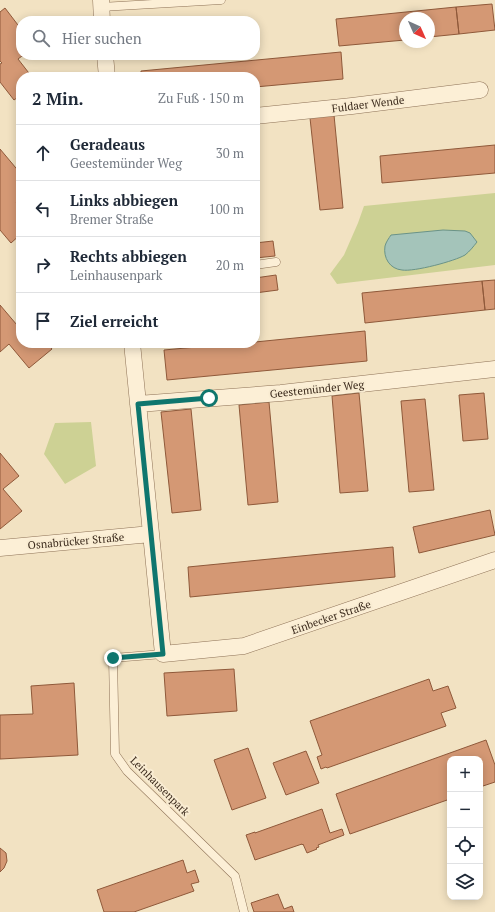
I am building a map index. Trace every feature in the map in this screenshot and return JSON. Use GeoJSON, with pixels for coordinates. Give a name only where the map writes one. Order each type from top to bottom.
{"type":"FeatureCollection","features":[{"type":"Feature","properties":{"kind":"street"},"geometry":{"type":"LineString","coordinates":[[105,60],[107,72]]}},
{"type":"Feature","properties":{"kind":"street","name":"Fuldaer Wende"},"geometry":{"type":"LineString","coordinates":[[260,115],[480,90]]}},
{"type":"Feature","properties":{"kind":"street"},"geometry":{"type":"LineString","coordinates":[[132,348],[163,654]]}},
{"type":"Feature","properties":{"kind":"street","name":"Geestemünder Weg"},"geometry":{"type":"LineString","coordinates":[[138,404],[281,393],[495,369]]}},
{"type":"Feature","properties":{"kind":"street","name":"Osnabrücker Straße"},"geometry":{"type":"LineString","coordinates":[[0,548],[151,534]]}},
{"type":"Feature","properties":{"kind":"street","name":"Einbecker Straße"},"geometry":{"type":"LineString","coordinates":[[163,654],[244,646],[495,560]]}},
{"type":"Feature","properties":{"kind":"lane"},"geometry":{"type":"LineString","coordinates":[[101,9],[221,0]]}},
{"type":"Feature","properties":{"kind":"lane"},"geometry":{"type":"LineString","coordinates":[[260,264],[276,262]]}},
{"type":"Feature","properties":{"kind":"lane","name":"Leinhausenpark"},"geometry":{"type":"LineString","coordinates":[[163,654],[113,658],[115,754],[127,771],[235,876],[244,912]]}},
{"type":"Feature","properties":{"kind":"green space"},"geometry":{"type":"Polygon","coordinates":[[[495,193],[495,265],[337,284],[330,274],[344,255],[364,206],[495,193]]]}},
{"type":"Feature","properties":{"kind":"green space"},"geometry":{"type":"Polygon","coordinates":[[[91,422],[96,466],[65,484],[44,454],[55,423],[91,422]]]}},
{"type":"Feature","properties":{"kind":"water"},"geometry":{"type":"Polygon","coordinates":[[[443,230],[465,231],[470,233],[477,242],[465,255],[425,268],[402,270],[394,268],[386,259],[385,246],[391,235],[443,230]]]}},
{"type":"Feature","properties":{"kind":"building"},"geometry":{"type":"Polygon","coordinates":[[[492,4],[495,30],[459,34],[456,7],[492,4]]]}},
{"type":"Feature","properties":{"kind":"building"},"geometry":{"type":"Polygon","coordinates":[[[456,7],[459,34],[435,36],[435,12],[406,12],[456,7]]]}},
{"type":"Feature","properties":{"kind":"building"},"geometry":{"type":"Polygon","coordinates":[[[5,8],[16,22],[16,60],[19,60],[28,72],[16,72],[16,99],[14,100],[0,82],[0,64],[2,63],[0,61],[0,12],[5,8]]]}},
{"type":"Feature","properties":{"kind":"building"},"geometry":{"type":"Polygon","coordinates":[[[399,13],[399,41],[339,46],[336,19],[399,13]]]}},
{"type":"Feature","properties":{"kind":"building"},"geometry":{"type":"Polygon","coordinates":[[[341,52],[343,79],[260,87],[260,72],[141,72],[141,71],[341,52]]]}},
{"type":"Feature","properties":{"kind":"building"},"geometry":{"type":"Polygon","coordinates":[[[334,115],[343,208],[320,210],[310,118],[334,115]]]}},
{"type":"Feature","properties":{"kind":"building"},"geometry":{"type":"Polygon","coordinates":[[[495,145],[495,173],[382,183],[380,156],[495,145]]]}},
{"type":"Feature","properties":{"kind":"building"},"geometry":{"type":"Polygon","coordinates":[[[0,149],[16,168],[16,238],[11,243],[0,230],[0,149]]]}},
{"type":"Feature","properties":{"kind":"building"},"geometry":{"type":"Polygon","coordinates":[[[273,241],[275,256],[260,258],[260,242],[273,241]]]}},
{"type":"Feature","properties":{"kind":"building"},"geometry":{"type":"Polygon","coordinates":[[[276,275],[278,290],[260,292],[260,277],[276,275]]]}},
{"type":"Feature","properties":{"kind":"building"},"geometry":{"type":"Polygon","coordinates":[[[495,280],[495,309],[485,310],[482,281],[495,280]]]}},
{"type":"Feature","properties":{"kind":"building"},"geometry":{"type":"Polygon","coordinates":[[[482,281],[485,310],[365,323],[362,293],[482,281]]]}},
{"type":"Feature","properties":{"kind":"building"},"geometry":{"type":"Polygon","coordinates":[[[0,305],[16,324],[16,348],[52,349],[29,368],[9,344],[0,352],[0,305]]]}},
{"type":"Feature","properties":{"kind":"building"},"geometry":{"type":"Polygon","coordinates":[[[365,331],[367,361],[167,380],[164,350],[186,348],[260,348],[260,342],[365,331]]]}},
{"type":"Feature","properties":{"kind":"building"},"geometry":{"type":"Polygon","coordinates":[[[359,393],[368,491],[340,493],[332,396],[359,393]]]}},
{"type":"Feature","properties":{"kind":"building"},"geometry":{"type":"Polygon","coordinates":[[[484,393],[488,439],[463,441],[459,395],[484,393]]]}},
{"type":"Feature","properties":{"kind":"building"},"geometry":{"type":"Polygon","coordinates":[[[425,399],[434,490],[409,492],[401,401],[425,399]]]}},
{"type":"Feature","properties":{"kind":"building"},"geometry":{"type":"Polygon","coordinates":[[[269,402],[278,502],[248,505],[239,405],[269,402]]]}},
{"type":"Feature","properties":{"kind":"building"},"geometry":{"type":"Polygon","coordinates":[[[191,409],[201,510],[172,513],[161,412],[191,409]]]}},
{"type":"Feature","properties":{"kind":"building"},"geometry":{"type":"Polygon","coordinates":[[[0,453],[19,476],[3,489],[22,511],[0,529],[0,453]]]}},
{"type":"Feature","properties":{"kind":"building"},"geometry":{"type":"Polygon","coordinates":[[[490,510],[495,535],[419,553],[413,527],[490,510]]]}},
{"type":"Feature","properties":{"kind":"building"},"geometry":{"type":"Polygon","coordinates":[[[393,547],[395,577],[190,597],[188,567],[393,547]]]}},
{"type":"Feature","properties":{"kind":"building"},"geometry":{"type":"Polygon","coordinates":[[[234,669],[237,711],[167,716],[164,673],[234,669]]]}},
{"type":"Feature","properties":{"kind":"building"},"geometry":{"type":"Polygon","coordinates":[[[429,679],[433,691],[448,686],[456,708],[441,713],[446,726],[321,769],[317,757],[322,755],[310,721],[429,679]]]}},
{"type":"Feature","properties":{"kind":"building"},"geometry":{"type":"Polygon","coordinates":[[[74,683],[78,755],[0,759],[0,715],[33,714],[31,686],[74,683]]]}},
{"type":"Feature","properties":{"kind":"building"},"geometry":{"type":"Polygon","coordinates":[[[486,740],[495,765],[495,782],[483,786],[483,756],[447,756],[447,800],[350,834],[336,794],[486,740]]]}},
{"type":"Feature","properties":{"kind":"building"},"geometry":{"type":"Polygon","coordinates":[[[248,748],[266,798],[232,810],[214,760],[248,748]]]}},
{"type":"Feature","properties":{"kind":"building"},"geometry":{"type":"Polygon","coordinates":[[[306,751],[319,783],[286,795],[273,763],[306,751]]]}},
{"type":"Feature","properties":{"kind":"building"},"geometry":{"type":"Polygon","coordinates":[[[322,809],[330,833],[342,829],[344,835],[318,845],[319,847],[316,848],[317,849],[307,853],[302,844],[255,860],[246,835],[322,809]]]}},
{"type":"Feature","properties":{"kind":"building"},"geometry":{"type":"Polygon","coordinates":[[[0,848],[6,853],[7,861],[4,868],[0,872],[0,848]]]}},
{"type":"Feature","properties":{"kind":"building"},"geometry":{"type":"Polygon","coordinates":[[[183,860],[187,873],[195,870],[199,882],[191,884],[194,891],[134,912],[104,912],[97,890],[183,860]]]}},
{"type":"Feature","properties":{"kind":"building"},"geometry":{"type":"Polygon","coordinates":[[[278,894],[284,909],[292,906],[294,912],[254,912],[251,903],[278,894]]]}},
{"type":"Feature","properties":{"kind":"route"},"geometry":{"type":"LineString","coordinates":[[113,658],[163,654],[138,404],[209,398]]}}]}
